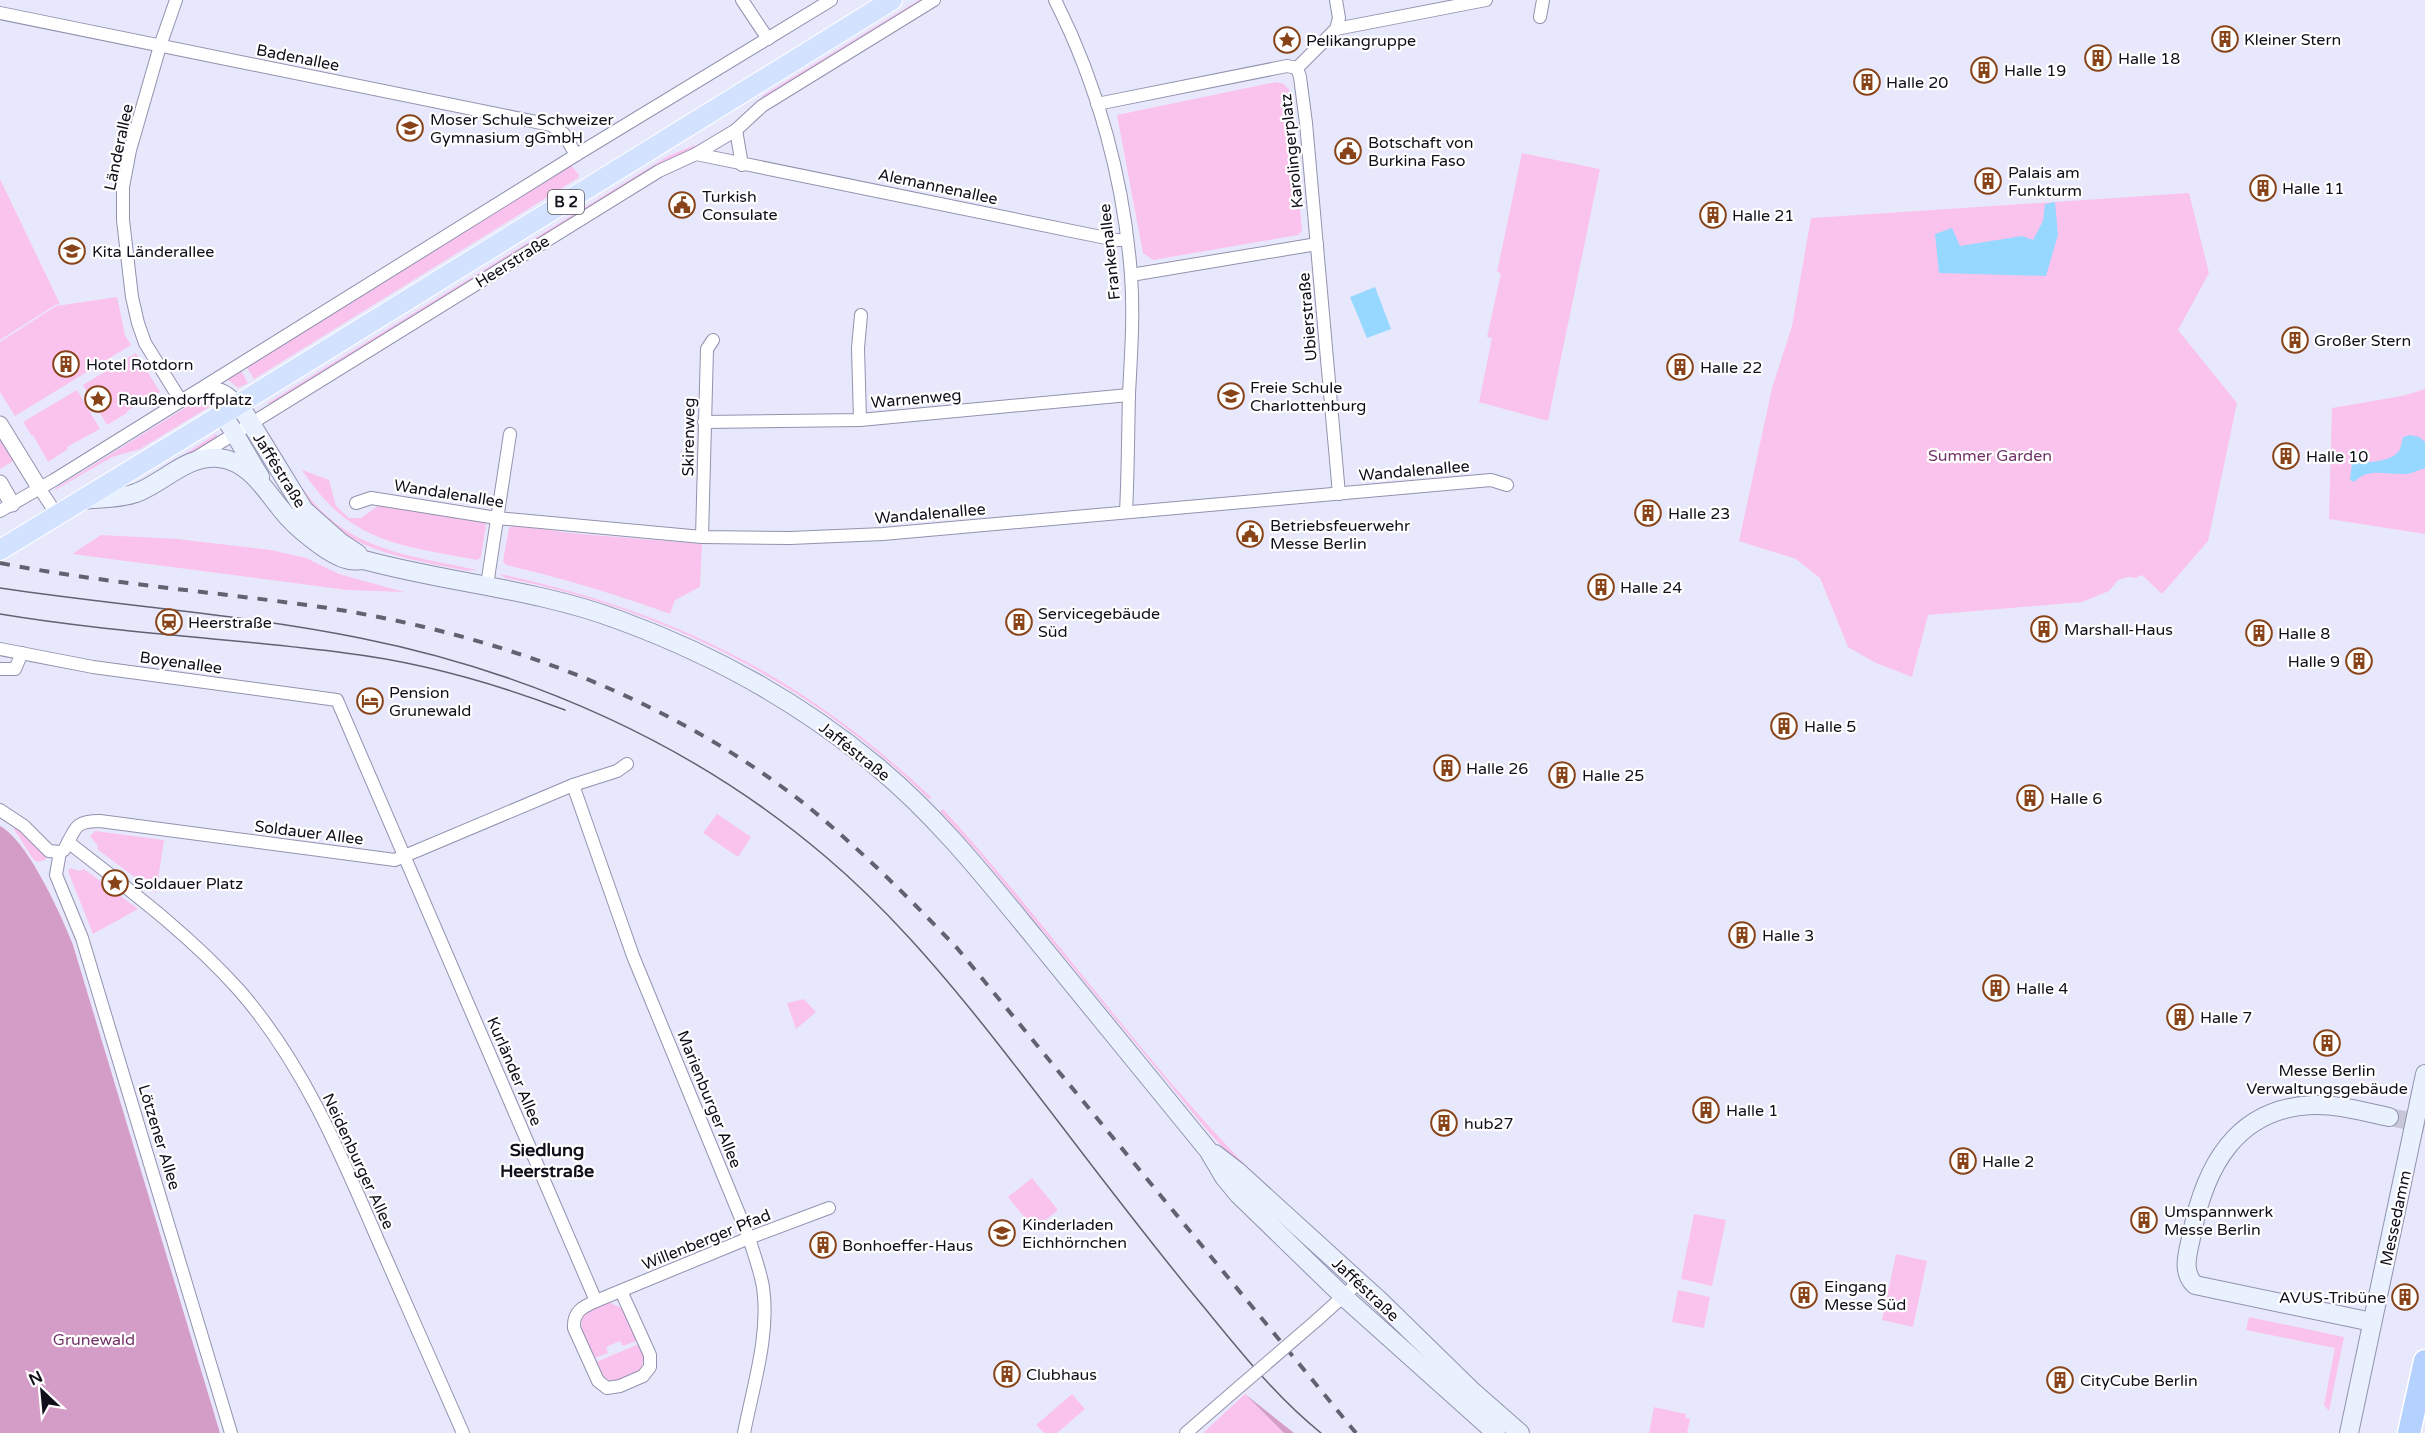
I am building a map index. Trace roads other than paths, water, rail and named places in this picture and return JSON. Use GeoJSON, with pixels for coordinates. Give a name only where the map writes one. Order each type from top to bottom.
{"type":"FeatureCollection","features":[{"type":"Feature","properties":{"kind":"highway"},"geometry":{"type":"LineString","coordinates":[[2409,1433],[2425,1360]]}},
{"type":"Feature","properties":{"kind":"main road","name":"Heerstraße"},"geometry":{"type":"LineString","coordinates":[[3,548],[892,0]]}},
{"type":"Feature","properties":{"kind":"main road","name":"Jafféstraße"},"geometry":{"type":"LineString","coordinates":[[231,409],[251,423],[304,510],[364,560]]}},
{"type":"Feature","properties":{"kind":"main road","name":"Jafféstraße"},"geometry":{"type":"LineString","coordinates":[[231,409],[235,434],[280,508],[308,536],[329,550],[349,560],[364,560],[487,585],[582,608],[649,631],[698,652],[775,693],[863,755],[927,813],[971,861],[1208,1150],[1224,1177],[1238,1194],[1343,1296],[1496,1433]]}},
{"type":"Feature","properties":{"kind":"main road","name":"Jafféstraße"},"geometry":{"type":"LineString","coordinates":[[188,463],[207,458],[231,461],[245,468],[269,491]]}},
{"type":"Feature","properties":{"kind":"main road","name":"Heerstraße"},"geometry":{"type":"LineString","coordinates":[[81,500],[132,494],[146,489],[188,463]]}},
{"type":"Feature","properties":{"kind":"main road","name":"Messedamm"},"geometry":{"type":"LineString","coordinates":[[2349,1433],[2425,1074]]}},
{"type":"Feature","properties":{"kind":"main road"},"geometry":{"type":"LineString","coordinates":[[2372,1322],[2194,1285],[2188,1276],[2186,1265],[2201,1195],[2218,1158],[2244,1130],[2268,1115],[2307,1105],[2331,1105],[2390,1117]]}},
{"type":"Feature","properties":{"kind":"main road","name":"Jafféstraße"},"geometry":{"type":"LineString","coordinates":[[1208,1150],[1237,1171],[1520,1433]]}},
{"type":"Feature","properties":{"kind":"street","name":"Länderallee"},"geometry":{"type":"LineString","coordinates":[[176,0],[160,46],[130,150],[123,187],[123,220],[132,297],[138,323],[145,343],[181,401]]}},
{"type":"Feature","properties":{"kind":"street"},"geometry":{"type":"LineString","coordinates":[[742,0],[768,39]]}},
{"type":"Feature","properties":{"kind":"street"},"geometry":{"type":"LineString","coordinates":[[0,483],[6,508],[831,0]]}},
{"type":"Feature","properties":{"kind":"street","name":"Heerstraße"},"geometry":{"type":"LineString","coordinates":[[188,463],[659,171],[696,154],[736,130],[762,106],[934,0]]}},
{"type":"Feature","properties":{"kind":"street","name":"Frankenallee"},"geometry":{"type":"LineString","coordinates":[[1056,0],[1072,33],[1097,104],[1116,175],[1131,275],[1132,342],[1126,512]]}},
{"type":"Feature","properties":{"kind":"street"},"geometry":{"type":"LineString","coordinates":[[1297,68],[1336,29],[1339,18],[1336,0]]}},
{"type":"Feature","properties":{"kind":"street"},"geometry":{"type":"LineString","coordinates":[[1336,29],[1486,0]]}},
{"type":"Feature","properties":{"kind":"street"},"geometry":{"type":"LineString","coordinates":[[1540,17],[1543,0]]}},
{"type":"Feature","properties":{"kind":"street","name":"Badenallee"},"geometry":{"type":"LineString","coordinates":[[0,13],[551,125],[564,134],[576,155]]}},
{"type":"Feature","properties":{"kind":"street","name":"Karolingerplatz"},"geometry":{"type":"LineString","coordinates":[[1097,104],[1287,66],[1297,68],[1302,88],[1317,244]]}},
{"type":"Feature","properties":{"kind":"street"},"geometry":{"type":"LineString","coordinates":[[736,130],[742,165]]}},
{"type":"Feature","properties":{"kind":"street","name":"Alemannenallee"},"geometry":{"type":"LineString","coordinates":[[696,154],[1116,240],[1126,240]]}},
{"type":"Feature","properties":{"kind":"street"},"geometry":{"type":"LineString","coordinates":[[1131,275],[1317,244]]}},
{"type":"Feature","properties":{"kind":"street","name":"Ubierstraße"},"geometry":{"type":"LineString","coordinates":[[1317,244],[1339,494]]}},
{"type":"Feature","properties":{"kind":"street"},"geometry":{"type":"LineString","coordinates":[[860,420],[858,348],[861,315]]}},
{"type":"Feature","properties":{"kind":"street","name":"Skirenweg"},"geometry":{"type":"LineString","coordinates":[[702,537],[707,349],[713,340]]}},
{"type":"Feature","properties":{"kind":"street","name":"Jafféstraße"},"geometry":{"type":"LineString","coordinates":[[199,390],[214,388],[224,391],[231,409]]}},
{"type":"Feature","properties":{"kind":"street","name":"Warnenweg"},"geometry":{"type":"LineString","coordinates":[[704,422],[860,420],[1129,395]]}},
{"type":"Feature","properties":{"kind":"street"},"geometry":{"type":"LineString","coordinates":[[0,424],[57,515]]}},
{"type":"Feature","properties":{"kind":"street"},"geometry":{"type":"LineString","coordinates":[[487,585],[510,434]]}},
{"type":"Feature","properties":{"kind":"street","name":"Wandalenallee"},"geometry":{"type":"LineString","coordinates":[[356,503],[371,498],[497,518],[702,537],[790,538],[883,534],[1491,480],[1507,485]]}},
{"type":"Feature","properties":{"kind":"street","name":"Boyenallee"},"geometry":{"type":"LineString","coordinates":[[0,649],[93,667],[337,700]]}},
{"type":"Feature","properties":{"kind":"street"},"geometry":{"type":"LineString","coordinates":[[0,669],[15,669],[22,653]]}},
{"type":"Feature","properties":{"kind":"street","name":"Kurländer Allee"},"geometry":{"type":"LineString","coordinates":[[337,700],[596,1301]]}},
{"type":"Feature","properties":{"kind":"street","name":"Soldauer Allee"},"geometry":{"type":"LineString","coordinates":[[64,847],[73,830],[81,823],[100,821],[395,860],[573,785],[617,771],[627,764]]}},
{"type":"Feature","properties":{"kind":"street","name":"Marienburger Allee"},"geometry":{"type":"LineString","coordinates":[[573,785],[633,956],[749,1238],[763,1288],[762,1340],[744,1433]]}},
{"type":"Feature","properties":{"kind":"street"},"geometry":{"type":"LineString","coordinates":[[0,810],[24,826],[49,851],[64,847]]}},
{"type":"Feature","properties":{"kind":"street","name":"Lötzener Allee"},"geometry":{"type":"LineString","coordinates":[[64,847],[56,875],[82,938],[231,1433]]}},
{"type":"Feature","properties":{"kind":"street","name":"Neidenburger Allee"},"geometry":{"type":"LineString","coordinates":[[64,847],[145,901],[192,941],[240,991],[281,1047],[337,1145],[463,1433]]}},
{"type":"Feature","properties":{"kind":"street","name":"Willenberger Pfad"},"geometry":{"type":"LineString","coordinates":[[596,1301],[749,1238],[829,1209]]}},
{"type":"Feature","properties":{"kind":"street"},"geometry":{"type":"LineString","coordinates":[[1186,1433],[1359,1282]]}},
{"type":"Feature","properties":{"kind":"street"},"geometry":{"type":"LineString","coordinates":[[596,1301],[580,1308],[573,1318],[574,1328],[598,1381],[607,1388],[620,1386],[643,1376],[650,1367],[650,1355],[621,1291]]}},
{"type":"Feature","properties":{"kind":"water"},"geometry":{"type":"Polygon","coordinates":[[[2055,202],[2058,235],[2046,276],[1939,273],[1935,234],[1952,228],[1960,246],[2022,236],[2033,240],[2043,221],[2045,204],[2055,202]]]}},
{"type":"Feature","properties":{"kind":"water"},"geometry":{"type":"Polygon","coordinates":[[[1375,287],[1391,329],[1367,338],[1350,297],[1375,287]]]}},
{"type":"Feature","properties":{"kind":"water"},"geometry":{"type":"Polygon","coordinates":[[[2410,435],[2419,437],[2425,442],[2425,468],[2407,474],[2370,473],[2354,482],[2350,480],[2352,463],[2390,458],[2399,451],[2403,437],[2410,435]]]}},
{"type":"Feature","properties":{"kind":"tunnel"},"geometry":{"type":"LineString","coordinates":[[2389,1117],[2425,1124]]}},
{"type":"Feature","properties":{"kind":"tram line"},"geometry":{"type":"LineString","coordinates":[[0,588],[225,616],[360,638],[423,653],[547,692],[665,747],[721,780],[775,817],[826,857],[869,896],[909,938],[984,1026],[1147,1237],[1231,1340],[1274,1389],[1321,1433]]}},
{"type":"Feature","properties":{"kind":"tram line"},"geometry":{"type":"LineString","coordinates":[[0,614],[86,626],[373,657],[456,675],[565,710]]}},
{"type":"Feature","properties":{"kind":"railway"},"geometry":{"type":"LineString","coordinates":[[0,563],[81,577],[328,608],[456,635],[580,676],[639,702],[697,732],[753,767],[806,805],[846,839],[957,948],[1356,1433]]}},
{"type":"Feature","properties":{"kind":"place","name":"Kleiner Stern"},"geometry":{"type":"Point","coordinates":[2225,39]}},
{"type":"Feature","properties":{"kind":"place","name":"Pelikangruppe"},"geometry":{"type":"Point","coordinates":[1287,40]}},
{"type":"Feature","properties":{"kind":"place","name":"Halle 18"},"geometry":{"type":"Point","coordinates":[2098,58]}},
{"type":"Feature","properties":{"kind":"place","name":"Halle 19"},"geometry":{"type":"Point","coordinates":[1984,70]}},
{"type":"Feature","properties":{"kind":"place","name":"Halle 20"},"geometry":{"type":"Point","coordinates":[1867,82]}},
{"type":"Feature","properties":{"kind":"place","name":"Moser Schule Schweizer Gymnasium gGmbH"},"geometry":{"type":"Point","coordinates":[410,128]}},
{"type":"Feature","properties":{"kind":"place","name":"Botschaft von Burkina Faso"},"geometry":{"type":"Point","coordinates":[1348,151]}},
{"type":"Feature","properties":{"kind":"place","name":"Palais am Funkturm"},"geometry":{"type":"Point","coordinates":[1988,181]}},
{"type":"Feature","properties":{"kind":"place","name":"Halle 11"},"geometry":{"type":"Point","coordinates":[2263,188]}},
{"type":"Feature","properties":{"kind":"place","name":"Turkish Consulate"},"geometry":{"type":"Point","coordinates":[682,205]}},
{"type":"Feature","properties":{"kind":"place","name":"Halle 21"},"geometry":{"type":"Point","coordinates":[1713,215]}},
{"type":"Feature","properties":{"kind":"place","name":"Kita Länderallee"},"geometry":{"type":"Point","coordinates":[72,251]}},
{"type":"Feature","properties":{"kind":"place","name":"Großer Stern"},"geometry":{"type":"Point","coordinates":[2295,340]}},
{"type":"Feature","properties":{"kind":"place","name":"Hotel Rotdorn"},"geometry":{"type":"Point","coordinates":[66,364]}},
{"type":"Feature","properties":{"kind":"place","name":"Halle 22"},"geometry":{"type":"Point","coordinates":[1680,367]}},
{"type":"Feature","properties":{"kind":"place","name":"Freie Schule Charlottenburg"},"geometry":{"type":"Point","coordinates":[1231,396]}},
{"type":"Feature","properties":{"kind":"place","name":"Raußendorffplatz"},"geometry":{"type":"Point","coordinates":[98,399]}},
{"type":"Feature","properties":{"kind":"place","name":"Halle 10"},"geometry":{"type":"Point","coordinates":[2286,456]}},
{"type":"Feature","properties":{"kind":"place","name":"Halle 23"},"geometry":{"type":"Point","coordinates":[1648,513]}},
{"type":"Feature","properties":{"kind":"place","name":"Betriebsfeuerwehr Messe Berlin"},"geometry":{"type":"Point","coordinates":[1250,534]}},
{"type":"Feature","properties":{"kind":"place","name":"Halle 24"},"geometry":{"type":"Point","coordinates":[1601,587]}},
{"type":"Feature","properties":{"kind":"place","name":"Heerstraße"},"geometry":{"type":"Point","coordinates":[169,622]}},
{"type":"Feature","properties":{"kind":"place","name":"Servicegebäude Süd"},"geometry":{"type":"Point","coordinates":[1019,622]}},
{"type":"Feature","properties":{"kind":"place","name":"Marshall-Haus"},"geometry":{"type":"Point","coordinates":[2044,629]}},
{"type":"Feature","properties":{"kind":"place","name":"Halle 8"},"geometry":{"type":"Point","coordinates":[2259,633]}},
{"type":"Feature","properties":{"kind":"place","name":"Halle 9"},"geometry":{"type":"Point","coordinates":[2359,661]}},
{"type":"Feature","properties":{"kind":"place","name":"Pension Grunewald"},"geometry":{"type":"Point","coordinates":[370,701]}},
{"type":"Feature","properties":{"kind":"place","name":"Halle 5"},"geometry":{"type":"Point","coordinates":[1784,726]}},
{"type":"Feature","properties":{"kind":"place","name":"Halle 26"},"geometry":{"type":"Point","coordinates":[1447,768]}},
{"type":"Feature","properties":{"kind":"place","name":"Halle 25"},"geometry":{"type":"Point","coordinates":[1562,775]}},
{"type":"Feature","properties":{"kind":"place","name":"Halle 6"},"geometry":{"type":"Point","coordinates":[2030,798]}},
{"type":"Feature","properties":{"kind":"place","name":"Soldauer Platz"},"geometry":{"type":"Point","coordinates":[115,883]}},
{"type":"Feature","properties":{"kind":"place","name":"Halle 3"},"geometry":{"type":"Point","coordinates":[1742,935]}},
{"type":"Feature","properties":{"kind":"place","name":"Halle 4"},"geometry":{"type":"Point","coordinates":[1996,988]}},
{"type":"Feature","properties":{"kind":"place","name":"Halle 7"},"geometry":{"type":"Point","coordinates":[2180,1017]}},
{"type":"Feature","properties":{"kind":"place","name":"Messe Berlin Verwaltungsgebäude"},"geometry":{"type":"Point","coordinates":[2327,1043]}},
{"type":"Feature","properties":{"kind":"place","name":"Halle 1"},"geometry":{"type":"Point","coordinates":[1706,1110]}},
{"type":"Feature","properties":{"kind":"place","name":"hub27"},"geometry":{"type":"Point","coordinates":[1444,1123]}},
{"type":"Feature","properties":{"kind":"place","name":"Halle 2"},"geometry":{"type":"Point","coordinates":[1963,1161]}},
{"type":"Feature","properties":{"kind":"place","name":"Umspannwerk Messe Berlin"},"geometry":{"type":"Point","coordinates":[2144,1220]}},
{"type":"Feature","properties":{"kind":"place","name":"Kinderladen Eichhörnchen"},"geometry":{"type":"Point","coordinates":[1002,1233]}},
{"type":"Feature","properties":{"kind":"place","name":"Bonhoeffer-Haus"},"geometry":{"type":"Point","coordinates":[823,1245]}},
{"type":"Feature","properties":{"kind":"place","name":"Eingang Messe Süd"},"geometry":{"type":"Point","coordinates":[1804,1295]}},
{"type":"Feature","properties":{"kind":"place","name":"AVUS-Tribüne"},"geometry":{"type":"Point","coordinates":[2405,1297]}},
{"type":"Feature","properties":{"kind":"place","name":"Clubhaus"},"geometry":{"type":"Point","coordinates":[1007,1374]}},
{"type":"Feature","properties":{"kind":"place","name":"CityCube Berlin"},"geometry":{"type":"Point","coordinates":[2060,1380]}},
{"type":"Feature","properties":{"kind":"district","name":"Siedlung Heerstraße"},"geometry":{"type":"Point","coordinates":[547,1160]}},
{"type":"Feature","properties":{"kind":"park label","name":"Summer Garden"},"geometry":{"type":"Point","coordinates":[1990,455]}},
{"type":"Feature","properties":{"kind":"park label","name":"Grunewald"},"geometry":{"type":"Point","coordinates":[94,1339]}}]}
